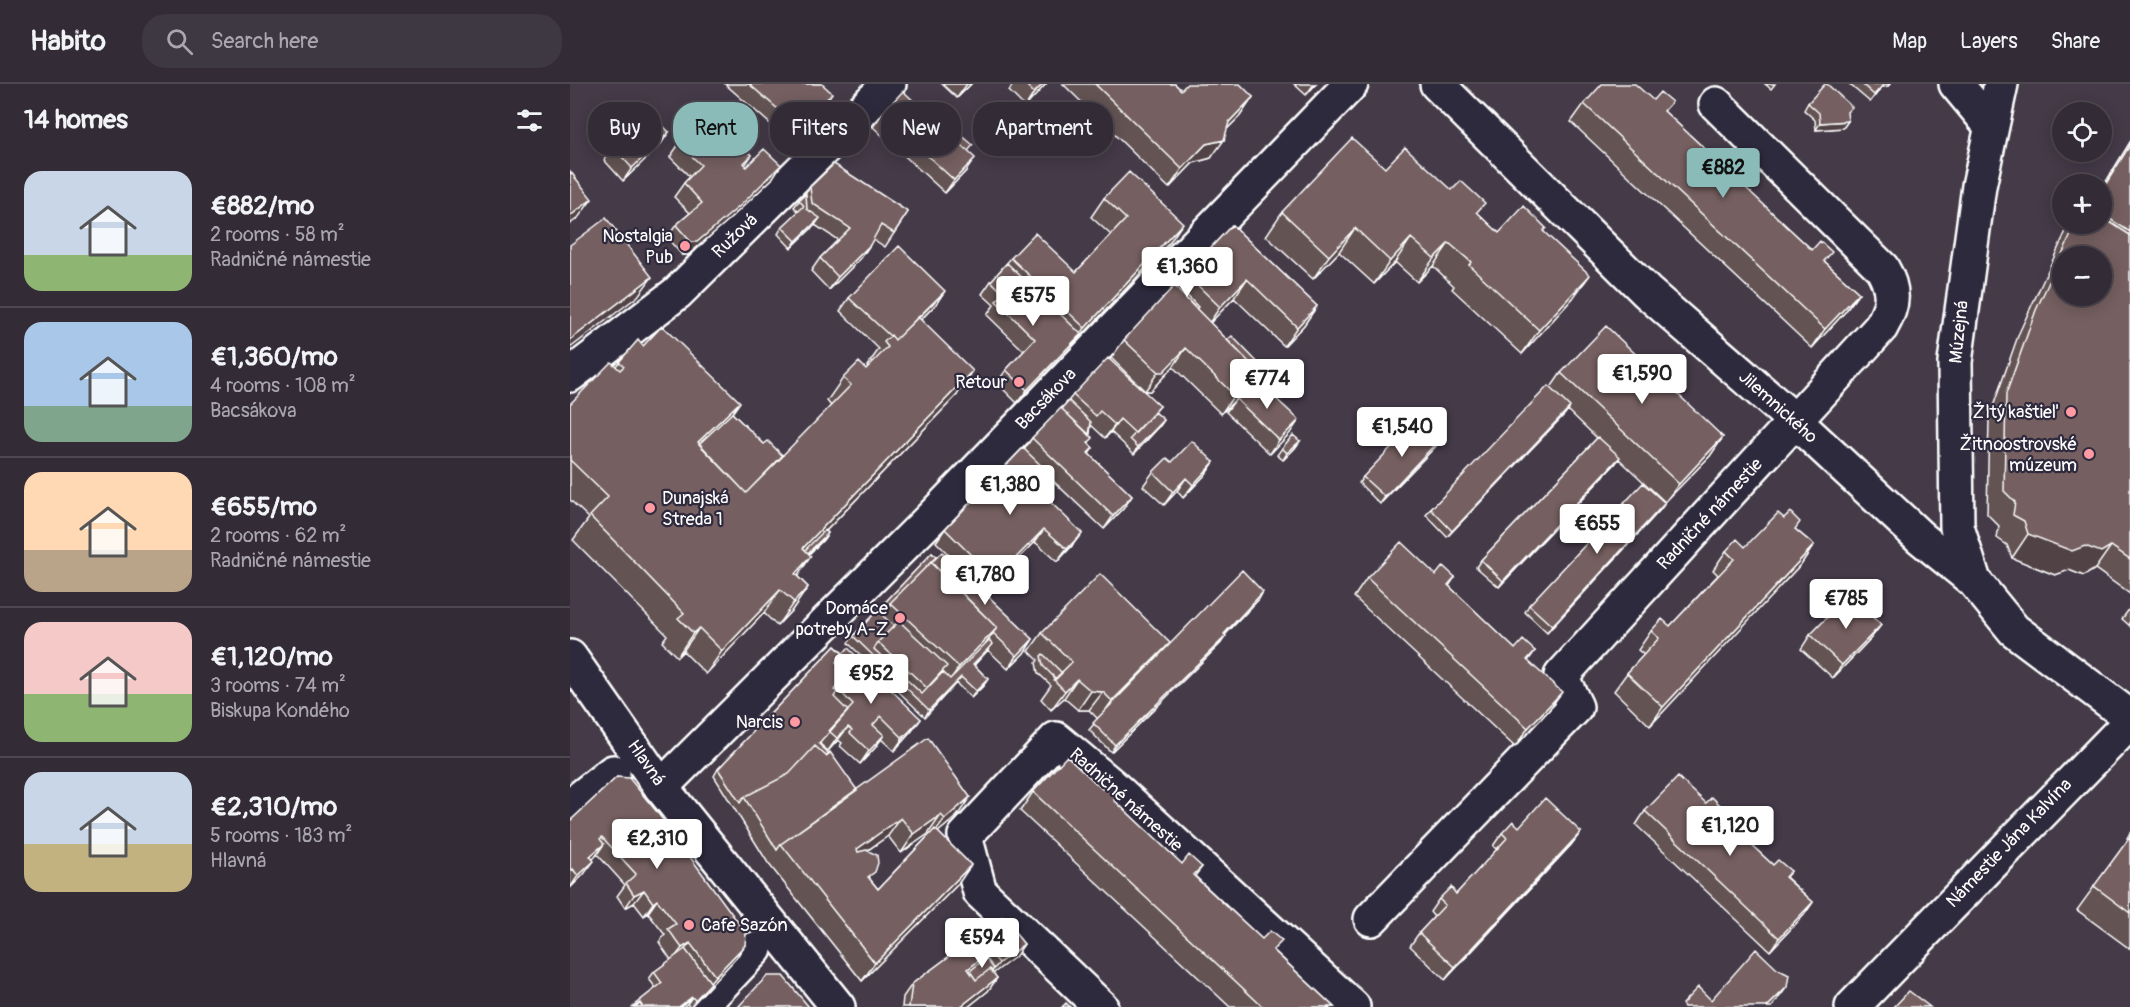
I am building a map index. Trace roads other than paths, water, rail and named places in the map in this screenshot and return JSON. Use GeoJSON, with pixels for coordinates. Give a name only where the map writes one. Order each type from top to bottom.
{"type":"FeatureCollection","features":[{"type":"Feature","properties":{"kind":"street","name":"Ružová"},"geometry":{"type":"LineString","coordinates":[[570,375],[677,293],[889,84]]}},
{"type":"Feature","properties":{"kind":"street","name":"Bacsákova"},"geometry":{"type":"LineString","coordinates":[[662,787],[931,518],[1351,84]]}},
{"type":"Feature","properties":{"kind":"street","name":"Jilemnického"},"geometry":{"type":"LineString","coordinates":[[1437,84],[1647,292],[1795,422],[1921,538],[1974,581],[2014,630],[2130,717]]}},
{"type":"Feature","properties":{"kind":"street"},"geometry":{"type":"LineString","coordinates":[[1956,84],[1991,126]]}},
{"type":"Feature","properties":{"kind":"street","name":"Múzejná"},"geometry":{"type":"LineString","coordinates":[[1974,581],[1957,527],[1955,362],[1966,267],[1991,126],[2001,84]]}},
{"type":"Feature","properties":{"kind":"street","name":"Radničné námestie"},"geometry":{"type":"LineString","coordinates":[[1371,919],[1576,707],[1561,676],[1881,327],[1893,301],[1892,284],[1882,268],[1716,104]]}},
{"type":"Feature","properties":{"kind":"street","name":"Hlavná"},"geometry":{"type":"LineString","coordinates":[[570,657],[662,787],[838,1007]]}},
{"type":"Feature","properties":{"kind":"street","name":"Námestie Jána Kalvína"},"geometry":{"type":"LineString","coordinates":[[1852,1007],[1889,966],[2130,722]]}},
{"type":"Feature","properties":{"kind":"street","name":"Radničné námestie"},"geometry":{"type":"LineString","coordinates":[[1101,1007],[980,892],[965,836],[1056,739],[1110,784],[1353,1007]]}},
{"type":"Feature","properties":{"kind":"street"},"geometry":{"type":"LineString","coordinates":[[570,806],[613,772]]}},
{"type":"Feature","properties":{"kind":"street"},"geometry":{"type":"LineString","coordinates":[[700,1007],[755,949]]}},
{"type":"Feature","properties":{"kind":"place","name":"Nostalgia Pub"},"geometry":{"type":"Point","coordinates":[685,246]}},
{"type":"Feature","properties":{"kind":"place","name":"Retour"},"geometry":{"type":"Point","coordinates":[1019,382]}},
{"type":"Feature","properties":{"kind":"place","name":"Žltý kaštieľ"},"geometry":{"type":"Point","coordinates":[2071,412]}},
{"type":"Feature","properties":{"kind":"place","name":"Žitnoostrovské múzeum"},"geometry":{"type":"Point","coordinates":[2089,454]}},
{"type":"Feature","properties":{"kind":"place","name":"Dunajská Streda 1"},"geometry":{"type":"Point","coordinates":[650,508]}},
{"type":"Feature","properties":{"kind":"place","name":"Domáce potreby A-Z"},"geometry":{"type":"Point","coordinates":[900,618]}},
{"type":"Feature","properties":{"kind":"place","name":"Narcis"},"geometry":{"type":"Point","coordinates":[795,722]}},
{"type":"Feature","properties":{"kind":"place","name":"Cafe Sazón"},"geometry":{"type":"Point","coordinates":[689,925]}}]}
